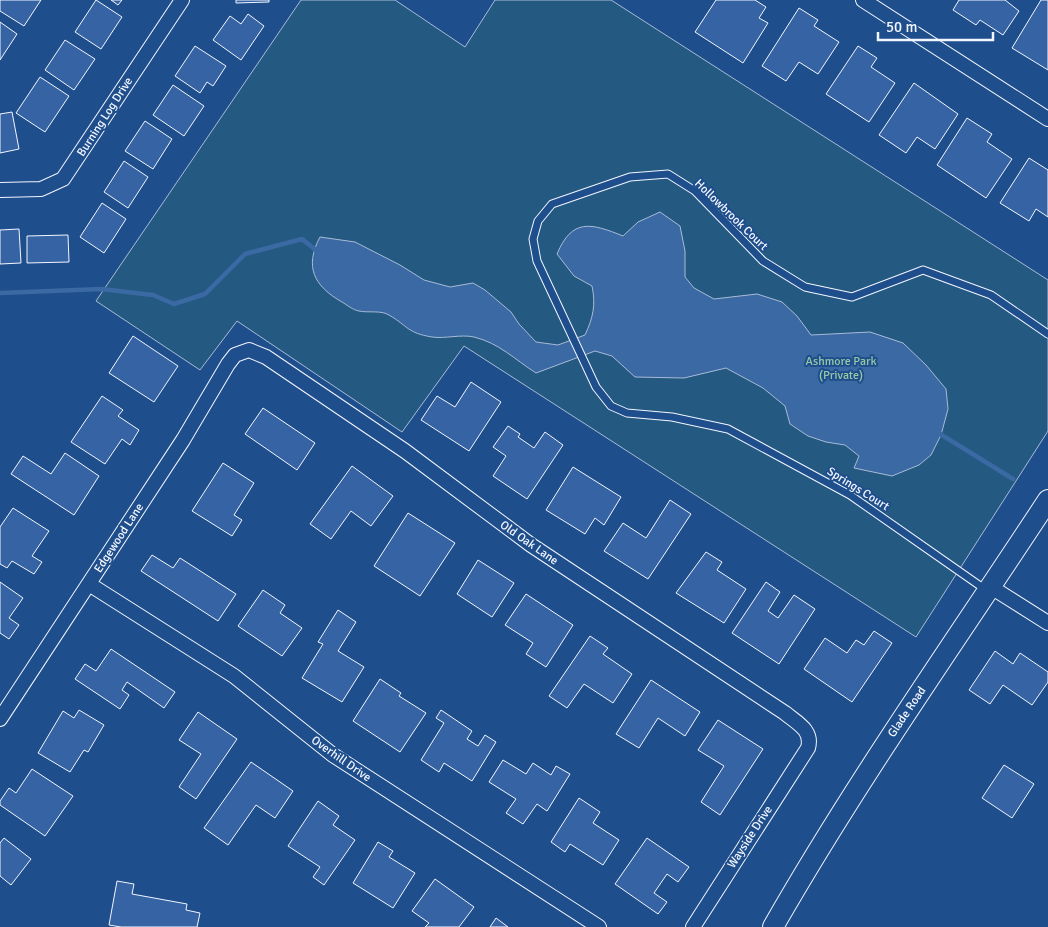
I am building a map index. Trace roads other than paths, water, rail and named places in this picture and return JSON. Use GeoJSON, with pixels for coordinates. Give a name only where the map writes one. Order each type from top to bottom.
{"type":"FeatureCollection","features":[{"type":"Feature","properties":{"kind":"main road","name":"Glade Road"},"geometry":{"type":"LineString","coordinates":[[773,927],[808,866],[879,754],[1048,500]]}},
{"type":"Feature","properties":{"kind":"street","name":"Burning Log Drive"},"geometry":{"type":"LineString","coordinates":[[0,190],[41,189],[63,179],[182,0]]}},
{"type":"Feature","properties":{"kind":"street"},"geometry":{"type":"LineString","coordinates":[[863,0],[1048,119]]}},
{"type":"Feature","properties":{"kind":"street","name":"Old Oak Lane"},"geometry":{"type":"LineString","coordinates":[[235,355],[249,350],[266,357],[396,446],[531,546],[785,713],[807,731],[810,740],[808,748]]}},
{"type":"Feature","properties":{"kind":"street","name":"Edgewood Lane"},"geometry":{"type":"LineString","coordinates":[[0,719],[235,355]]}},
{"type":"Feature","properties":{"kind":"street","name":"Overhill Drive"},"geometry":{"type":"LineString","coordinates":[[88,584],[234,676],[332,755],[599,927]]}},
{"type":"Feature","properties":{"kind":"street"},"geometry":{"type":"LineString","coordinates":[[990,589],[1048,623]]}},
{"type":"Feature","properties":{"kind":"street","name":"Wayside Drive"},"geometry":{"type":"LineString","coordinates":[[693,927],[808,748]]}},
{"type":"Feature","properties":{"kind":"lane","name":"Hollowbrook Court"},"geometry":{"type":"LineString","coordinates":[[708,424],[672,416],[627,413],[611,406],[596,387],[537,260],[533,239],[538,221],[552,204],[630,177],[668,174],[694,191],[763,261],[804,287],[852,297],[923,270],[992,295],[1048,334]]}},
{"type":"Feature","properties":{"kind":"lane","name":"Springs Court"},"geometry":{"type":"LineString","coordinates":[[708,424],[728,429],[850,495],[990,589]]}},
{"type":"Feature","properties":{"kind":"waterway"},"geometry":{"type":"LineString","coordinates":[[0,293],[101,289],[153,295],[174,304],[205,294],[245,254],[302,239],[317,251]]}},
{"type":"Feature","properties":{"kind":"waterway"},"geometry":{"type":"LineString","coordinates":[[937,432],[1013,479]]}},
{"type":"Feature","properties":{"kind":"park label","name":"Ashmore Park (Private)"},"geometry":{"type":"Point","coordinates":[841,368]}}]}
